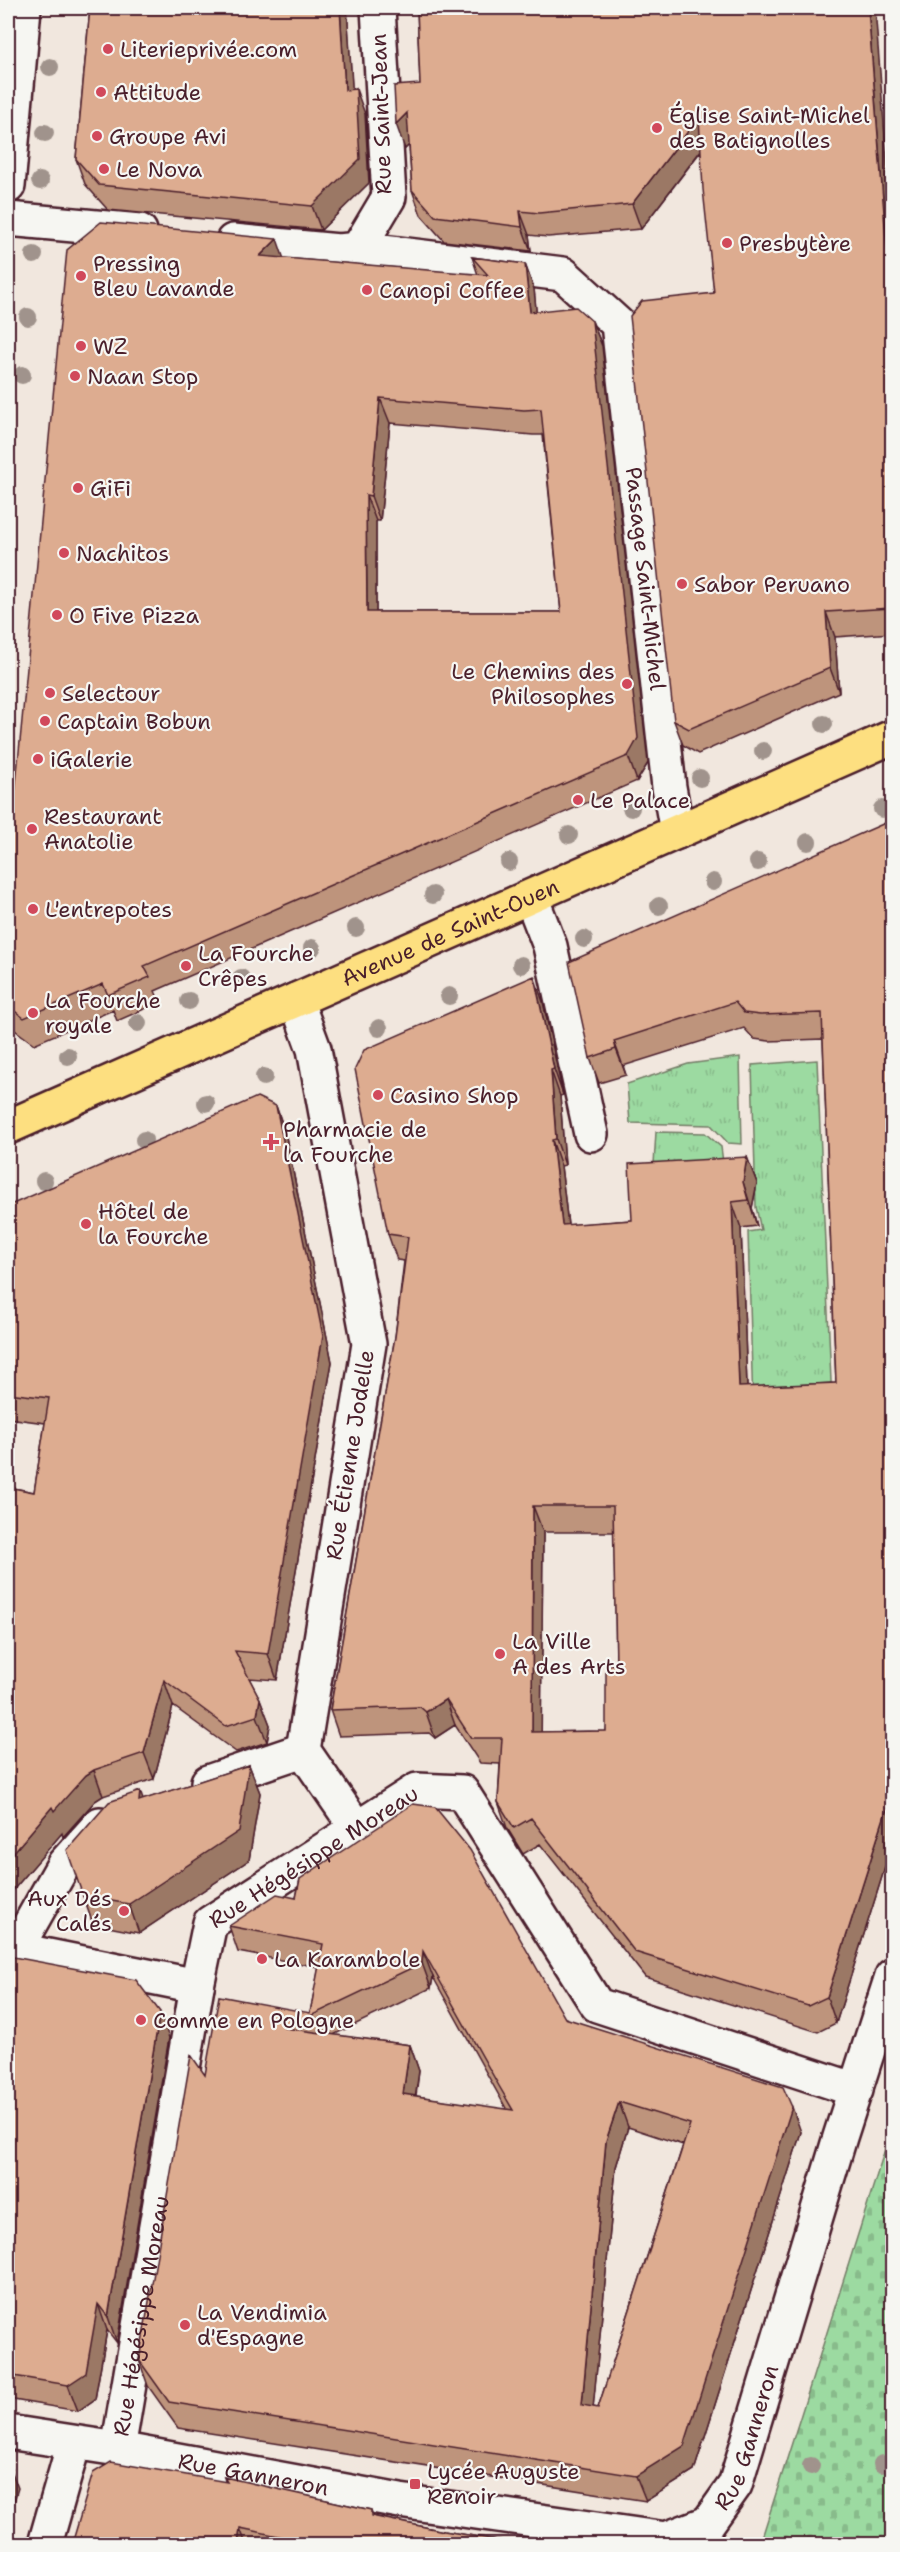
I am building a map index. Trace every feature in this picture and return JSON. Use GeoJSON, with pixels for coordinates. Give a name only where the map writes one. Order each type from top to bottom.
{"type":"FeatureCollection","features":[{"type":"Feature","properties":{"kind":"main road","name":"Avenue de Saint-Ouen"},"geometry":{"type":"LineString","coordinates":[[8,1127],[892,737]]}},
{"type":"Feature","properties":{"kind":"street"},"geometry":{"type":"LineString","coordinates":[[8,186],[24,8]]}},
{"type":"Feature","properties":{"kind":"street","name":"Rue Saint-Jean"},"geometry":{"type":"LineString","coordinates":[[358,249],[389,197],[378,8]]}},
{"type":"Feature","properties":{"kind":"street"},"geometry":{"type":"LineString","coordinates":[[8,219],[166,234]]}},
{"type":"Feature","properties":{"kind":"street"},"geometry":{"type":"LineString","coordinates":[[201,237],[339,251],[358,249]]}},
{"type":"Feature","properties":{"kind":"street","name":"Passage Saint-Michel"},"geometry":{"type":"LineString","coordinates":[[358,249],[563,274],[618,324],[669,786],[677,832]]}},
{"type":"Feature","properties":{"kind":"street"},"geometry":{"type":"LineString","coordinates":[[531,897],[550,946],[591,1134]]}},
{"type":"Feature","properties":{"kind":"street","name":"Rue Étienne Jodelle"},"geometry":{"type":"LineString","coordinates":[[296,1000],[314,1049],[369,1344],[303,1750]]}},
{"type":"Feature","properties":{"kind":"street"},"geometry":{"type":"LineString","coordinates":[[177,1792],[303,1750],[356,1827]]}},
{"type":"Feature","properties":{"kind":"street","name":"Rue Hégésippe Moreau"},"geometry":{"type":"LineString","coordinates":[[118,2449],[197,1986],[210,1923],[356,1827],[417,1790],[462,1792],[597,2005],[856,2090]]}},
{"type":"Feature","properties":{"kind":"street"},"geometry":{"type":"LineString","coordinates":[[120,1811],[109,1815],[63,1864],[12,1949],[197,1986]]}},
{"type":"Feature","properties":{"kind":"street","name":"Rue Ganneron"},"geometry":{"type":"LineString","coordinates":[[8,2432],[118,2449],[400,2502],[666,2539],[708,2523],[735,2485],[892,1976]]}},
{"type":"Feature","properties":{"kind":"street"},"geometry":{"type":"LineString","coordinates":[[45,2544],[74,2443]]}},
{"type":"Feature","properties":{"kind":"green space"},"geometry":{"type":"Polygon","coordinates":[[[740,1057],[742,1144],[728,1143],[711,1125],[630,1123],[627,1084],[688,1064],[740,1057]]]}},
{"type":"Feature","properties":{"kind":"green space"},"geometry":{"type":"Polygon","coordinates":[[[817,1060],[832,1404],[753,1408],[748,1232],[761,1230],[756,1207],[752,1065],[817,1060]]]}},
{"type":"Feature","properties":{"kind":"green space"},"geometry":{"type":"Polygon","coordinates":[[[656,1132],[705,1133],[721,1147],[725,1178],[654,1164],[656,1132]]]}},
{"type":"Feature","properties":{"kind":"green space"},"geometry":{"type":"Polygon","coordinates":[[[892,2127],[892,2544],[760,2544],[892,2127]]]}},
{"type":"Feature","properties":{"kind":"building"},"geometry":{"type":"Polygon","coordinates":[[[90,8],[340,8],[345,90],[356,89],[360,159],[312,206],[99,185],[76,159],[90,8]]]}},
{"type":"Feature","properties":{"kind":"building"},"geometry":{"type":"Polygon","coordinates":[[[417,8],[868,8],[887,251],[891,251],[892,272],[892,608],[826,612],[830,668],[689,729],[674,721],[630,316],[642,301],[714,293],[703,189],[699,117],[632,204],[539,213],[520,211],[522,227],[435,216],[412,190],[407,113],[396,124],[394,86],[420,84],[417,8]]]}},
{"type":"Feature","properties":{"kind":"building"},"geometry":{"type":"Polygon","coordinates":[[[101,222],[277,239],[260,256],[488,275],[472,257],[525,264],[530,312],[576,307],[592,321],[638,738],[628,756],[144,966],[150,977],[108,995],[103,984],[24,1018],[8,1006],[8,867],[67,250],[101,222]],[[380,398],[371,496],[366,495],[367,612],[561,612],[541,409],[524,410],[380,398]]]}},
{"type":"Feature","properties":{"kind":"building"},"geometry":{"type":"Polygon","coordinates":[[[892,820],[892,1646],[889,1647],[892,1683],[892,1806],[887,1808],[827,1997],[808,2006],[635,1952],[531,1818],[514,1828],[498,1802],[502,1738],[471,1738],[446,1699],[426,1712],[420,1707],[330,1710],[395,1337],[408,1237],[388,1234],[355,1069],[364,1050],[534,976],[554,1069],[551,1070],[556,1139],[552,1140],[562,1225],[632,1220],[629,1164],[747,1157],[743,1182],[748,1200],[732,1202],[739,1387],[836,1383],[822,1013],[760,1015],[744,1013],[735,1002],[614,1041],[616,1049],[590,1058],[569,962],[892,820]],[[533,1506],[532,1732],[606,1731],[606,1665],[616,1664],[613,1506],[533,1506]]]}},
{"type":"Feature","properties":{"kind":"building"},"geometry":{"type":"Polygon","coordinates":[[[257,1097],[276,1106],[323,1336],[268,1654],[235,1651],[260,1699],[257,1716],[226,1726],[164,1680],[144,1753],[94,1770],[86,1775],[54,1811],[52,1807],[8,1859],[8,1487],[34,1492],[49,1398],[8,1393],[8,1206],[257,1097]]]}},
{"type":"Feature","properties":{"kind":"building"},"geometry":{"type":"Polygon","coordinates":[[[249,1765],[239,1831],[129,1904],[83,1896],[67,1850],[109,1802],[140,1791],[139,1801],[249,1765]]]}},
{"type":"Feature","properties":{"kind":"building"},"geometry":{"type":"Polygon","coordinates":[[[413,1804],[435,1807],[470,1850],[565,2018],[783,2087],[792,2107],[684,2446],[636,2476],[169,2402],[139,2360],[191,2055],[205,2075],[219,1996],[310,2013],[323,1944],[229,1926],[277,1894],[296,1898],[300,1879],[413,1804]],[[423,1951],[422,1963],[285,2028],[410,2045],[403,2094],[513,2110],[499,2086],[423,1951]],[[619,2102],[606,2141],[582,2405],[598,2408],[690,2124],[619,2102]]]}},
{"type":"Feature","properties":{"kind":"building"},"geometry":{"type":"Polygon","coordinates":[[[8,1956],[136,1980],[160,2012],[108,2317],[98,2304],[86,2373],[68,2385],[8,2375],[8,1956]]]}},
{"type":"Feature","properties":{"kind":"building"},"geometry":{"type":"Polygon","coordinates":[[[111,2462],[227,2482],[224,2477],[371,2510],[371,2516],[515,2544],[317,2544],[240,2528],[238,2544],[72,2544],[93,2473],[111,2462]]]}},
{"type":"Feature","properties":{"kind":"place","name":"Literieprivée.com"},"geometry":{"type":"Point","coordinates":[108,49]}},
{"type":"Feature","properties":{"kind":"place","name":"Attitude"},"geometry":{"type":"Point","coordinates":[101,92]}},
{"type":"Feature","properties":{"kind":"place","name":"Église Saint-Michel des Batignolles"},"geometry":{"type":"Point","coordinates":[657,128]}},
{"type":"Feature","properties":{"kind":"place","name":"Groupe Avi"},"geometry":{"type":"Point","coordinates":[97,136]}},
{"type":"Feature","properties":{"kind":"place","name":"Le Nova"},"geometry":{"type":"Point","coordinates":[104,169]}},
{"type":"Feature","properties":{"kind":"place","name":"Presbytère"},"geometry":{"type":"Point","coordinates":[727,243]}},
{"type":"Feature","properties":{"kind":"place","name":"Pressing Bleu Lavande"},"geometry":{"type":"Point","coordinates":[81,276]}},
{"type":"Feature","properties":{"kind":"place","name":"Canopi Coffee"},"geometry":{"type":"Point","coordinates":[367,290]}},
{"type":"Feature","properties":{"kind":"place","name":"WZ"},"geometry":{"type":"Point","coordinates":[81,346]}},
{"type":"Feature","properties":{"kind":"place","name":"Naan Stop"},"geometry":{"type":"Point","coordinates":[75,376]}},
{"type":"Feature","properties":{"kind":"place","name":"GiFi"},"geometry":{"type":"Point","coordinates":[78,488]}},
{"type":"Feature","properties":{"kind":"place","name":"Nachitos"},"geometry":{"type":"Point","coordinates":[64,553]}},
{"type":"Feature","properties":{"kind":"place","name":"Sabor Peruano"},"geometry":{"type":"Point","coordinates":[682,584]}},
{"type":"Feature","properties":{"kind":"place","name":"O Five Pizza"},"geometry":{"type":"Point","coordinates":[57,615]}},
{"type":"Feature","properties":{"kind":"place","name":"Le Chemins des Philosophes"},"geometry":{"type":"Point","coordinates":[627,684]}},
{"type":"Feature","properties":{"kind":"place","name":"Selectour"},"geometry":{"type":"Point","coordinates":[50,693]}},
{"type":"Feature","properties":{"kind":"place","name":"Captain Bobun"},"geometry":{"type":"Point","coordinates":[45,721]}},
{"type":"Feature","properties":{"kind":"place","name":"iGalerie"},"geometry":{"type":"Point","coordinates":[38,759]}},
{"type":"Feature","properties":{"kind":"place","name":"Le Palace"},"geometry":{"type":"Point","coordinates":[578,800]}},
{"type":"Feature","properties":{"kind":"place","name":"Restaurant Anatolie"},"geometry":{"type":"Point","coordinates":[32,829]}},
{"type":"Feature","properties":{"kind":"place","name":"L'entrepotes"},"geometry":{"type":"Point","coordinates":[33,909]}},
{"type":"Feature","properties":{"kind":"place","name":"La Fourche Crêpes"},"geometry":{"type":"Point","coordinates":[186,966]}},
{"type":"Feature","properties":{"kind":"place","name":"La Fourche royale"},"geometry":{"type":"Point","coordinates":[33,1013]}},
{"type":"Feature","properties":{"kind":"place","name":"Casino Shop"},"geometry":{"type":"Point","coordinates":[378,1095]}},
{"type":"Feature","properties":{"kind":"place","name":"Pharmacie de la Fourche"},"geometry":{"type":"Point","coordinates":[271,1142]}},
{"type":"Feature","properties":{"kind":"place","name":"Hôtel de la Fourche"},"geometry":{"type":"Point","coordinates":[86,1224]}},
{"type":"Feature","properties":{"kind":"place","name":"La Ville A des Arts"},"geometry":{"type":"Point","coordinates":[500,1654]}},
{"type":"Feature","properties":{"kind":"place","name":"Aux Dés Calés"},"geometry":{"type":"Point","coordinates":[124,1911]}},
{"type":"Feature","properties":{"kind":"place","name":"La Karambole"},"geometry":{"type":"Point","coordinates":[262,1959]}},
{"type":"Feature","properties":{"kind":"place","name":"Comme en Pologne"},"geometry":{"type":"Point","coordinates":[141,2020]}},
{"type":"Feature","properties":{"kind":"place","name":"La Vendimia d'Espagne"},"geometry":{"type":"Point","coordinates":[185,2325]}},
{"type":"Feature","properties":{"kind":"place","name":"Lycée Auguste Renoir"},"geometry":{"type":"Point","coordinates":[415,2484]}}]}
